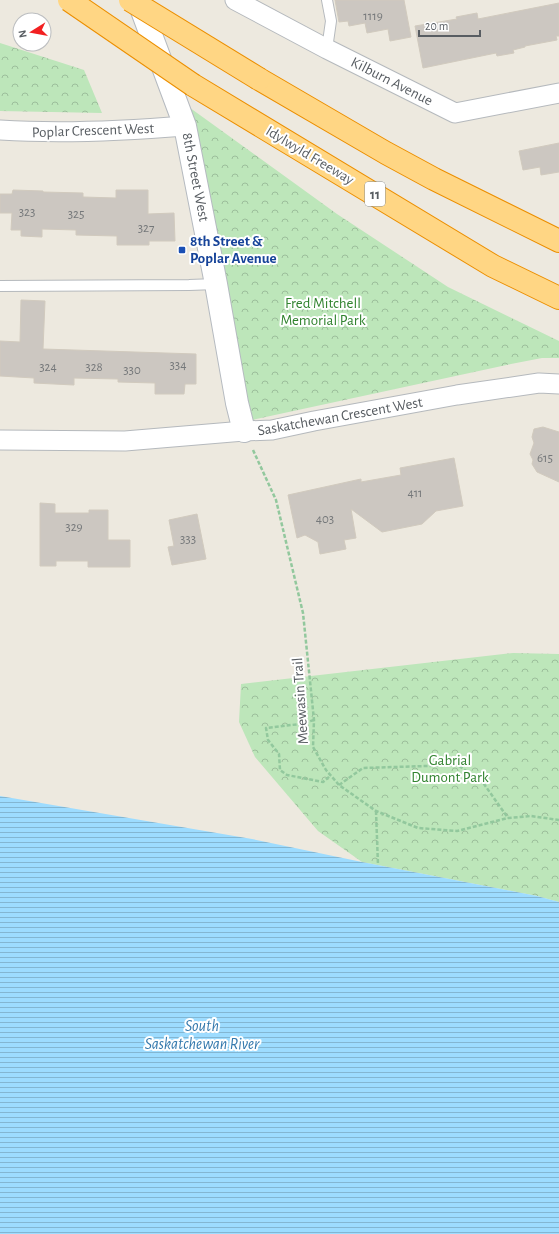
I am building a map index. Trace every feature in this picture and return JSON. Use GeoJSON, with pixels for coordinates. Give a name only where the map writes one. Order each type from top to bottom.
{"type":"FeatureCollection","features":[{"type":"Feature","properties":{"kind":"highway","name":"Idylwyld Freeway"},"geometry":{"type":"LineString","coordinates":[[69,0],[193,85],[493,266],[559,298]]}},
{"type":"Feature","properties":{"kind":"highway"},"geometry":{"type":"LineString","coordinates":[[130,0],[259,79],[386,153],[559,241]]}},
{"type":"Feature","properties":{"kind":"street","name":"8th Street West"},"geometry":{"type":"LineString","coordinates":[[138,0],[186,126],[237,403],[244,431]]}},
{"type":"Feature","properties":{"kind":"street","name":"Kilburn Avenue"},"geometry":{"type":"LineString","coordinates":[[235,0],[327,49],[455,113],[559,93]]}},
{"type":"Feature","properties":{"kind":"street","name":"Poplar Crescent West"},"geometry":{"type":"LineString","coordinates":[[0,130],[73,132],[141,130],[186,126]]}},
{"type":"Feature","properties":{"kind":"street","name":"Saskatchewan Crescent West"},"geometry":{"type":"LineString","coordinates":[[0,440],[125,441],[272,430],[456,395],[540,383],[559,384]]}},
{"type":"Feature","properties":{"kind":"lane"},"geometry":{"type":"LineString","coordinates":[[327,0],[331,21],[327,49]]}},
{"type":"Feature","properties":{"kind":"lane"},"geometry":{"type":"LineString","coordinates":[[0,286],[216,284]]}},
{"type":"Feature","properties":{"kind":"path","name":"Meewasin Trail"},"geometry":{"type":"LineString","coordinates":[[244,431],[276,500],[302,612],[314,720],[313,747],[330,776],[339,785],[376,811],[418,828],[457,831],[508,818],[531,816],[559,820]]}},
{"type":"Feature","properties":{"kind":"path"},"geometry":{"type":"LineString","coordinates":[[314,720],[300,724],[266,728],[268,740],[279,754],[280,770],[287,775],[323,782],[330,776]]}},
{"type":"Feature","properties":{"kind":"path"},"geometry":{"type":"LineString","coordinates":[[339,785],[363,768],[458,765],[484,784],[508,818]]}},
{"type":"Feature","properties":{"kind":"path"},"geometry":{"type":"LineString","coordinates":[[376,811],[378,865]]}},
{"type":"Feature","properties":{"kind":"green space"},"geometry":{"type":"Polygon","coordinates":[[[0,43],[12,47],[12,52],[28,52],[84,70],[102,113],[0,111],[0,43]]]}},
{"type":"Feature","properties":{"kind":"green space","name":"Fred Mitchell Memorial Park"},"geometry":{"type":"Polygon","coordinates":[[[186,105],[337,214],[448,287],[559,341],[559,358],[542,358],[511,364],[252,420],[186,105]]]}},
{"type":"Feature","properties":{"kind":"green space","name":"Gabrial Dumont Park"},"geometry":{"type":"Polygon","coordinates":[[[513,653],[559,654],[559,902],[537,896],[362,862],[318,831],[255,757],[239,722],[241,684],[513,653]]]}},
{"type":"Feature","properties":{"kind":"water","name":"South Saskatchewan River"},"geometry":{"type":"Polygon","coordinates":[[[0,796],[252,839],[537,896],[559,902],[559,1234],[0,1234],[0,796]]]}},
{"type":"Feature","properties":{"kind":"building"},"geometry":{"type":"Polygon","coordinates":[[[335,0],[404,0],[411,37],[390,41],[388,29],[367,33],[365,23],[349,26],[348,21],[339,22],[335,0]]]}},
{"type":"Feature","properties":{"kind":"building"},"geometry":{"type":"Polygon","coordinates":[[[559,3],[559,36],[556,36],[557,40],[525,46],[513,50],[514,53],[497,56],[496,53],[423,68],[415,26],[457,19],[456,17],[477,13],[478,19],[559,3]]]}},
{"type":"Feature","properties":{"kind":"building"},"geometry":{"type":"Polygon","coordinates":[[[559,143],[559,172],[541,175],[540,167],[523,170],[519,151],[559,143]]]}},
{"type":"Feature","properties":{"kind":"building"},"geometry":{"type":"Polygon","coordinates":[[[13,190],[83,193],[83,197],[116,198],[116,190],[148,190],[148,214],[174,213],[175,241],[149,241],[149,245],[117,245],[117,236],[76,235],[76,230],[42,229],[42,237],[21,236],[21,230],[11,230],[12,213],[0,213],[0,194],[12,194],[13,190]]]}},
{"type":"Feature","properties":{"kind":"building"},"geometry":{"type":"Polygon","coordinates":[[[21,300],[45,301],[43,349],[196,354],[196,384],[185,384],[184,394],[155,394],[155,383],[118,382],[118,379],[74,378],[74,385],[34,383],[34,378],[0,376],[0,341],[20,342],[21,300]]]}},
{"type":"Feature","properties":{"kind":"building"},"geometry":{"type":"Polygon","coordinates":[[[543,427],[559,432],[559,482],[537,472],[532,464],[533,460],[530,454],[534,443],[532,437],[534,429],[543,427]]]}},
{"type":"Feature","properties":{"kind":"building"},"geometry":{"type":"Polygon","coordinates":[[[454,458],[463,506],[436,511],[422,524],[382,532],[351,509],[356,538],[344,540],[346,549],[320,554],[318,542],[305,535],[297,538],[288,495],[361,479],[361,482],[401,475],[400,468],[454,458]]]}},
{"type":"Feature","properties":{"kind":"building"},"geometry":{"type":"Polygon","coordinates":[[[40,503],[55,504],[55,513],[89,513],[89,510],[108,510],[108,540],[130,540],[130,567],[88,567],[88,561],[56,561],[56,566],[40,566],[40,503]]]}},
{"type":"Feature","properties":{"kind":"building"},"geometry":{"type":"Polygon","coordinates":[[[197,514],[206,559],[172,565],[168,547],[174,546],[169,520],[197,514]]]}},
{"type":"Feature","properties":{"kind":"place","name":"8th Street & Poplar Avenue"},"geometry":{"type":"Point","coordinates":[182,250]}}]}
